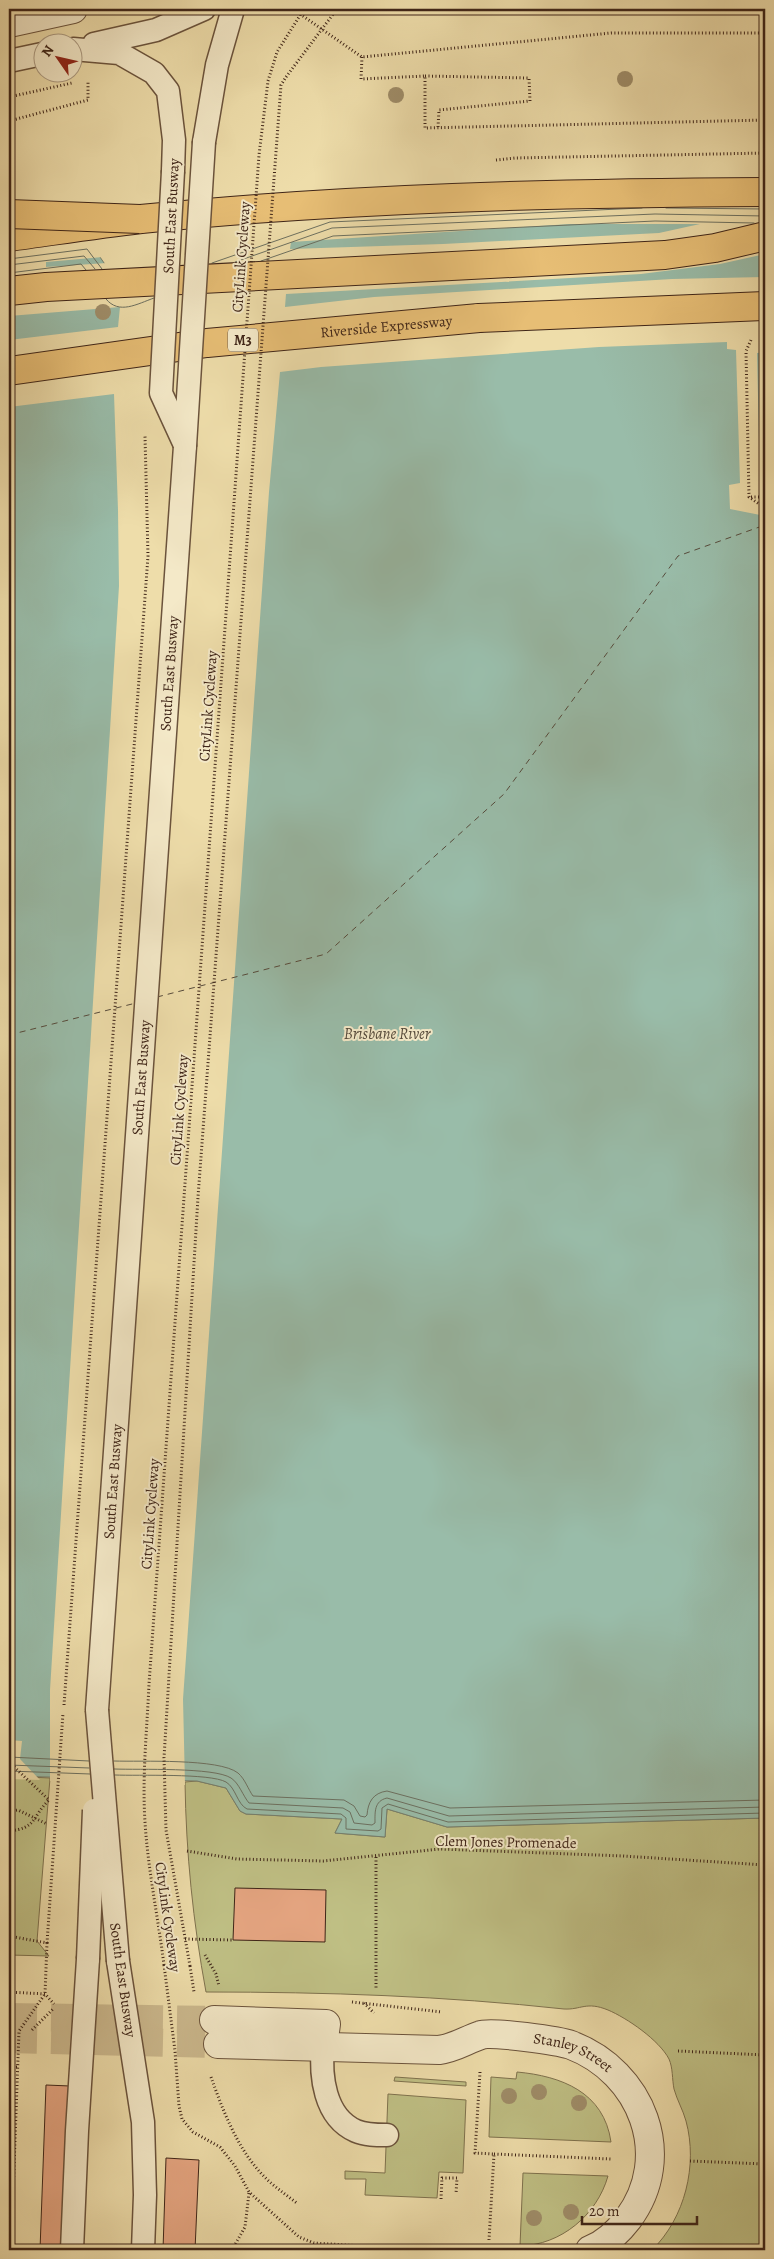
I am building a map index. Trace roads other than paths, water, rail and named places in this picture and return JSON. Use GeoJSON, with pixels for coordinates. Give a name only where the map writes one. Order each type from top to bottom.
{"type":"FeatureCollection","features":[{"type":"Feature","properties":{"kind":"highway"},"geometry":{"type":"LineString","coordinates":[[9,237],[140,219],[346,203],[622,193],[765,192]]}},
{"type":"Feature","properties":{"kind":"highway"},"geometry":{"type":"LineString","coordinates":[[9,214],[140,219]]}},
{"type":"Feature","properties":{"kind":"highway"},"geometry":{"type":"LineString","coordinates":[[9,291],[46,287],[665,255],[715,248],[765,236]]}},
{"type":"Feature","properties":{"kind":"highway","name":"Riverside Expressway"},"geometry":{"type":"LineString","coordinates":[[9,372],[207,343],[479,318],[765,306]]}},
{"type":"Feature","properties":{"kind":"street"},"geometry":{"type":"LineString","coordinates":[[9,23],[73,9]]}},
{"type":"Feature","properties":{"kind":"street"},"geometry":{"type":"LineString","coordinates":[[216,2032],[324,2035]]}},
{"type":"Feature","properties":{"kind":"street","name":"Stanley Street"},"geometry":{"type":"LineString","coordinates":[[324,2035],[446,2049],[461,2045],[482,2034],[552,2040],[573,2046],[593,2057],[619,2077],[638,2104],[649,2137],[650,2159],[647,2180],[638,2203],[625,2223],[606,2241],[590,2250]]}},
{"type":"Feature","properties":{"kind":"lane"},"geometry":{"type":"LineString","coordinates":[[82,47],[156,30],[204,9]]}},
{"type":"Feature","properties":{"kind":"lane","name":"South East Busway"},"geometry":{"type":"LineString","coordinates":[[72,2250],[77,2131],[88,1959],[98,1710],[185,446],[204,142],[218,65],[233,9]]}},
{"type":"Feature","properties":{"kind":"lane","name":"South East Busway"},"geometry":{"type":"LineString","coordinates":[[82,50],[119,53],[154,73],[168,91],[174,140],[161,393],[185,446]]}},
{"type":"Feature","properties":{"kind":"lane"},"geometry":{"type":"LineString","coordinates":[[9,61],[32,56]]}},
{"type":"Feature","properties":{"kind":"lane","name":"South East Busway"},"geometry":{"type":"LineString","coordinates":[[98,1710],[118,1961],[143,2122],[146,2195],[143,2250]]}},
{"type":"Feature","properties":{"kind":"lane"},"geometry":{"type":"LineString","coordinates":[[324,2035],[322,2080],[327,2097],[345,2123],[357,2131],[386,2135]]}},
{"type":"Feature","properties":{"kind":"water","name":"Brisbane River"},"geometry":{"type":"Polygon","coordinates":[[[765,205],[765,1818],[447,1827],[387,1809],[385,1837],[335,1833],[342,1819],[246,1814],[240,1811],[226,1788],[197,1781],[9,1776],[9,254],[91,244],[122,289],[329,217],[765,205]]]}},
{"type":"Feature","properties":{"kind":"tunnel"},"geometry":{"type":"LineString","coordinates":[[9,2017],[214,2020]]}},
{"type":"Feature","properties":{"kind":"tunnel"},"geometry":{"type":"LineString","coordinates":[[9,2039],[218,2044]]}}]}
